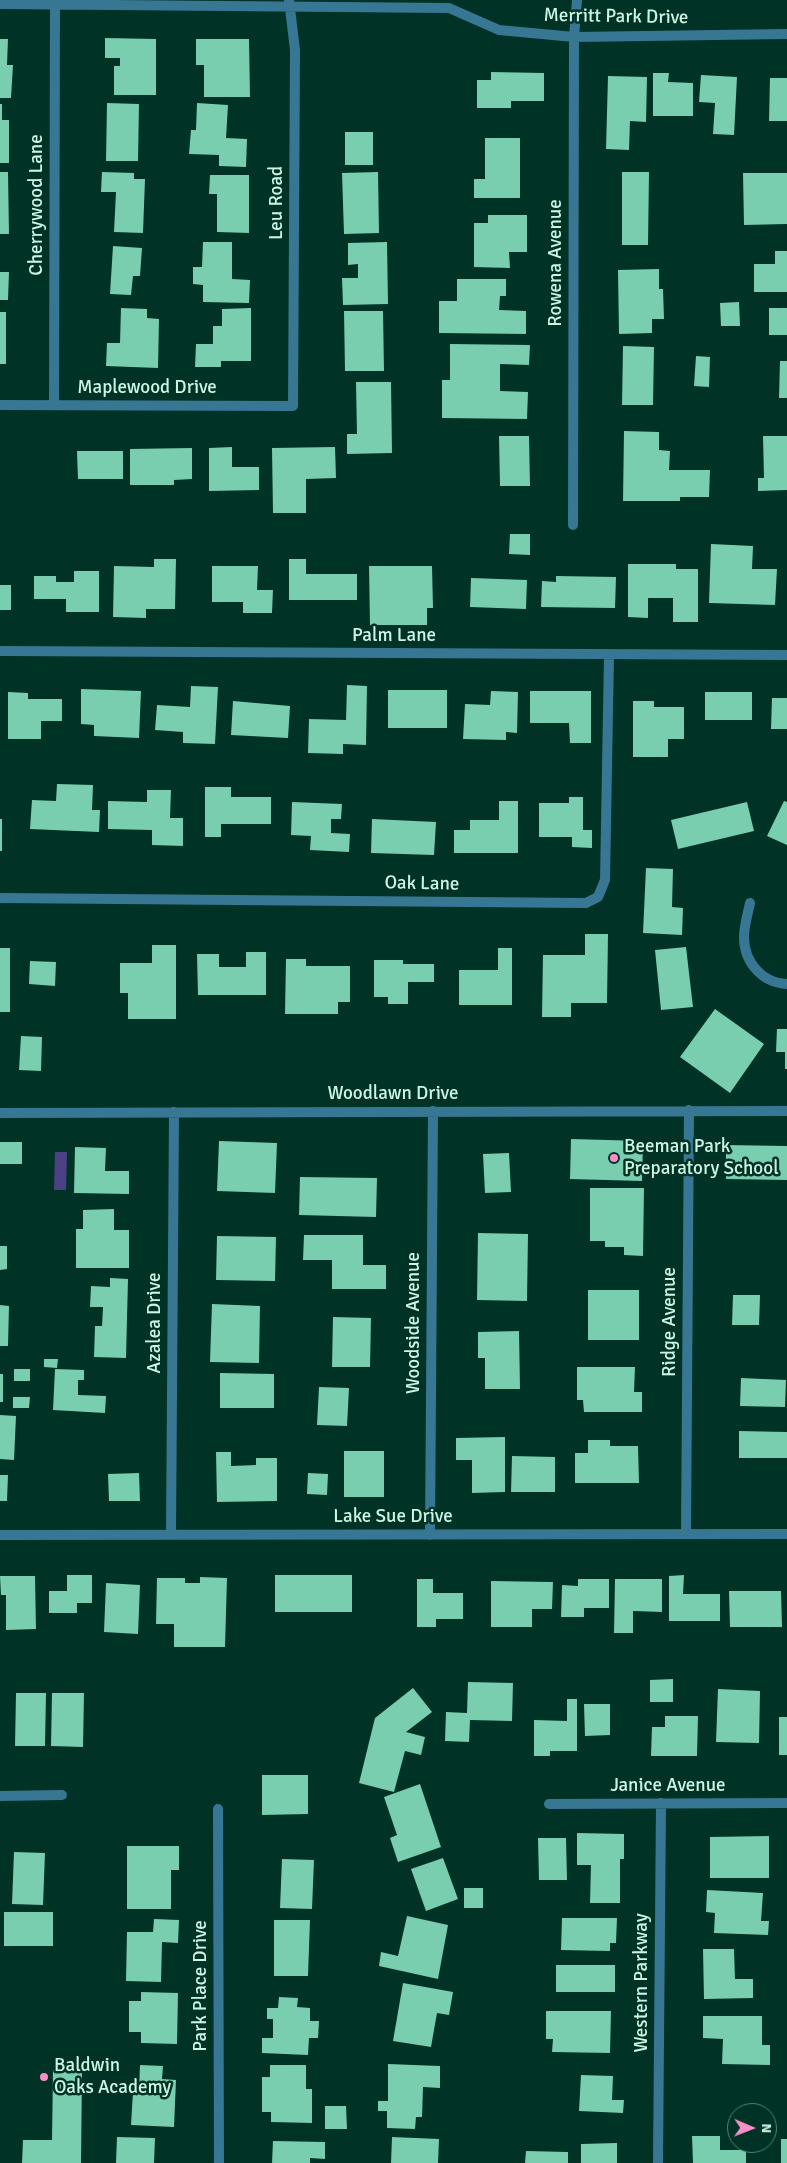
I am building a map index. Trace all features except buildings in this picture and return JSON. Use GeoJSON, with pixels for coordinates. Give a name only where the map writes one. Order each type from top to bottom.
{"type":"FeatureCollection","features":[{"type":"Feature","properties":{"kind":"street","name":"Rowena Avenue"},"geometry":{"type":"LineString","coordinates":[[573,525],[574,37],[577,0]]}},
{"type":"Feature","properties":{"kind":"street","name":"Merritt Park Drive"},"geometry":{"type":"LineString","coordinates":[[0,4],[290,3],[449,8],[499,30],[574,37],[787,34]]}},
{"type":"Feature","properties":{"kind":"street","name":"Leu Road"},"geometry":{"type":"LineString","coordinates":[[290,3],[295,50],[293,406]]}},
{"type":"Feature","properties":{"kind":"street","name":"Cherrywood Lane"},"geometry":{"type":"LineString","coordinates":[[54,405],[55,5]]}},
{"type":"Feature","properties":{"kind":"street","name":"Maplewood Drive"},"geometry":{"type":"LineString","coordinates":[[0,405],[293,406]]}},
{"type":"Feature","properties":{"kind":"street","name":"Palm Lane"},"geometry":{"type":"LineString","coordinates":[[0,651],[787,655]]}},
{"type":"Feature","properties":{"kind":"street","name":"Oak Lane"},"geometry":{"type":"LineString","coordinates":[[0,898],[586,904],[598,896],[605,880],[609,654]]}},
{"type":"Feature","properties":{"kind":"street"},"geometry":{"type":"LineString","coordinates":[[750,902],[744,937],[748,957],[759,975],[780,984],[787,984]]}},
{"type":"Feature","properties":{"kind":"street","name":"Ridge Avenue"},"geometry":{"type":"LineString","coordinates":[[686,1533],[689,1110]]}},
{"type":"Feature","properties":{"kind":"street","name":"Woodside Avenue"},"geometry":{"type":"LineString","coordinates":[[430,1535],[433,1111]]}},
{"type":"Feature","properties":{"kind":"street","name":"Woodlawn Drive"},"geometry":{"type":"LineString","coordinates":[[0,1113],[787,1111]]}},
{"type":"Feature","properties":{"kind":"street","name":"Azalea Drive"},"geometry":{"type":"LineString","coordinates":[[171,1535],[174,1112]]}},
{"type":"Feature","properties":{"kind":"street","name":"Lake Sue Drive"},"geometry":{"type":"LineString","coordinates":[[0,1536],[787,1534]]}},
{"type":"Feature","properties":{"kind":"street"},"geometry":{"type":"LineString","coordinates":[[0,1796],[62,1795]]}},
{"type":"Feature","properties":{"kind":"street","name":"Western Parkway"},"geometry":{"type":"LineString","coordinates":[[658,2163],[660,1803]]}},
{"type":"Feature","properties":{"kind":"street","name":"Janice Avenue"},"geometry":{"type":"LineString","coordinates":[[549,1804],[787,1803]]}},
{"type":"Feature","properties":{"kind":"street","name":"Park Place Drive"},"geometry":{"type":"LineString","coordinates":[[218,1809],[219,2163]]}},
{"type":"Feature","properties":{"kind":"shaded area"},"geometry":{"type":"Polygon","coordinates":[[[55,1152],[67,1152],[66,1190],[54,1190],[55,1152]]]}},
{"type":"Feature","properties":{"kind":"place","name":"Beeman Park Preparatory School"},"geometry":{"type":"Point","coordinates":[614,1158]}},
{"type":"Feature","properties":{"kind":"place","name":"Baldwin Oaks Academy"},"geometry":{"type":"Point","coordinates":[44,2077]}}]}
